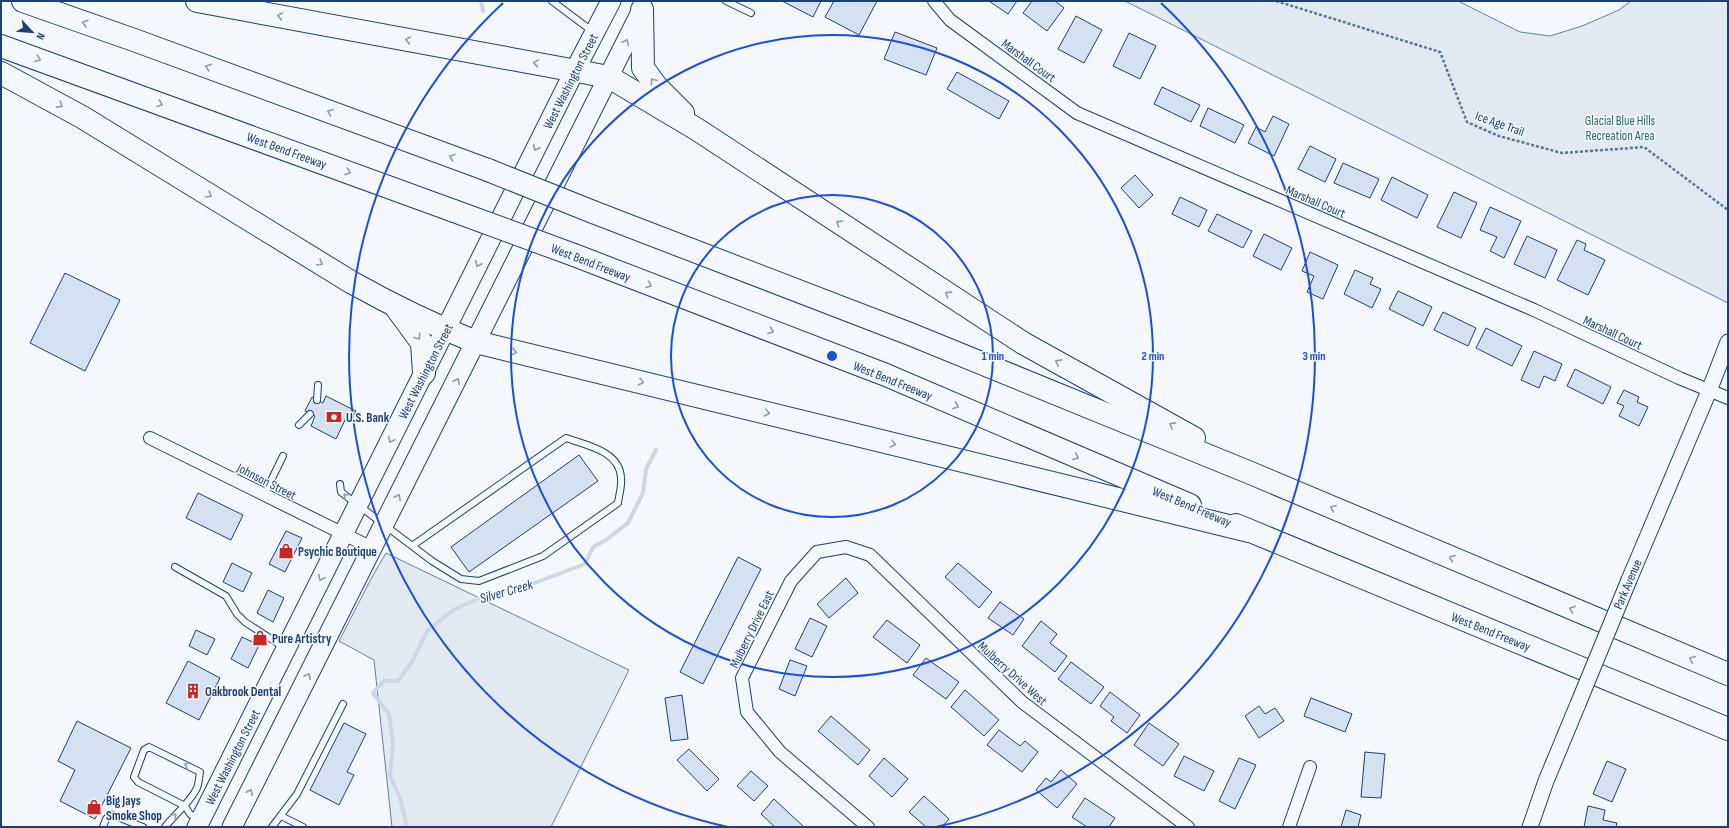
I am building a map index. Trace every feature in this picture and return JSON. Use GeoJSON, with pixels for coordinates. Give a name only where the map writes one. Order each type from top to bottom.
{"type":"FeatureCollection","features":[{"type":"Feature","properties":{"kind":"highway"},"geometry":{"type":"LineString","coordinates":[[23,1],[134,40],[488,170],[910,334],[1253,474],[1728,674]]}},
{"type":"Feature","properties":{"kind":"highway"},"geometry":{"type":"LineString","coordinates":[[197,1],[609,77],[698,130],[1023,343],[1211,447],[1253,474]]}},
{"type":"Feature","properties":{"kind":"highway"},"geometry":{"type":"LineString","coordinates":[[644,6],[644,68],[658,87],[698,130]]}},
{"type":"Feature","properties":{"kind":"highway","name":"West Bend Freeway"},"geometry":{"type":"LineString","coordinates":[[1,46],[454,211],[886,376],[1249,531],[1728,729]]}},
{"type":"Feature","properties":{"kind":"highway"},"geometry":{"type":"LineString","coordinates":[[1,73],[82,117],[344,278],[395,306],[446,330],[476,342],[1249,531]]}},
{"type":"Feature","properties":{"kind":"highway"},"geometry":{"type":"LineString","coordinates":[[395,306],[422,343],[424,373]]}},
{"type":"Feature","properties":{"kind":"main road","name":"West Washington Street"},"geometry":{"type":"LineString","coordinates":[[198,824],[575,70],[611,1]]}},
{"type":"Feature","properties":{"kind":"main road"},"geometry":{"type":"LineString","coordinates":[[232,827],[644,6]]}},
{"type":"Feature","properties":{"kind":"street","name":"Marshall Court"},"geometry":{"type":"LineString","coordinates":[[934,1],[950,20],[1077,113],[1534,310],[1709,391],[1728,398]]}},
{"type":"Feature","properties":{"kind":"street","name":"Park Avenue"},"geometry":{"type":"LineString","coordinates":[[1530,827],[1546,781],[1628,580],[1709,391],[1728,342]]}},
{"type":"Feature","properties":{"kind":"street","name":"Johnson Street"},"geometry":{"type":"LineString","coordinates":[[150,438],[343,535],[372,548]]}},
{"type":"Feature","properties":{"kind":"street","name":"Mulberry Drive East"},"geometry":{"type":"LineString","coordinates":[[846,547],[817,552],[791,581],[742,678],[747,712],[780,752],[868,827]]}},
{"type":"Feature","properties":{"kind":"street","name":"Mulberry Drive West"},"geometry":{"type":"LineString","coordinates":[[846,547],[870,555],[1022,702],[1188,827]]}},
{"type":"Feature","properties":{"kind":"street"},"geometry":{"type":"LineString","coordinates":[[1289,827],[1310,767]]}},
{"type":"Feature","properties":{"kind":"lane"},"geometry":{"type":"LineString","coordinates":[[552,1],[595,33]]}},
{"type":"Feature","properties":{"kind":"lane"},"geometry":{"type":"LineString","coordinates":[[726,1],[751,13]]}},
{"type":"Feature","properties":{"kind":"lane"},"geometry":{"type":"LineString","coordinates":[[317,400],[318,385]]}},
{"type":"Feature","properties":{"kind":"lane"},"geometry":{"type":"LineString","coordinates":[[298,425],[310,414]]}},
{"type":"Feature","properties":{"kind":"lane"},"geometry":{"type":"LineString","coordinates":[[340,484],[341,492],[358,506],[432,561],[461,579],[479,581],[543,556],[618,503],[621,477],[617,463],[600,449],[566,438],[412,546]]}},
{"type":"Feature","properties":{"kind":"lane"},"geometry":{"type":"LineString","coordinates":[[264,495],[283,456]]}},
{"type":"Feature","properties":{"kind":"lane"},"geometry":{"type":"LineString","coordinates":[[175,567],[226,596],[237,614],[245,622],[286,649]]}},
{"type":"Feature","properties":{"kind":"lane"},"geometry":{"type":"LineString","coordinates":[[272,827],[297,794],[343,704]]}},
{"type":"Feature","properties":{"kind":"lane"},"geometry":{"type":"LineString","coordinates":[[165,827],[171,818],[185,806],[197,788],[200,772],[149,747],[144,750],[134,777],[138,782],[185,806],[198,824]]}},
{"type":"Feature","properties":{"kind":"lane"},"geometry":{"type":"LineString","coordinates":[[103,827],[110,814],[143,827]]}},
{"type":"Feature","properties":{"kind":"lane"},"geometry":{"type":"LineString","coordinates":[[281,816],[303,827]]}},
{"type":"Feature","properties":{"kind":"path","name":"Ice Age Trail"},"geometry":{"type":"LineString","coordinates":[[1276,1],[1440,52],[1467,122],[1499,136],[1562,153],[1644,147],[1728,210]]}},
{"type":"Feature","properties":{"kind":"green space","name":"Glacial Blue Hills Recreation Area"},"geometry":{"type":"Polygon","coordinates":[[[1125,1],[1458,1],[1520,32],[1550,36],[1582,26],[1619,10],[1631,1],[1728,1],[1728,303],[1125,1]]]}},
{"type":"Feature","properties":{"kind":"green space"},"geometry":{"type":"Polygon","coordinates":[[[386,553],[629,670],[551,827],[392,827],[374,660],[339,641],[386,553]]]}},
{"type":"Feature","properties":{"kind":"building"},"geometry":{"type":"Polygon","coordinates":[[[782,1],[821,1],[813,17],[782,1]]]}},
{"type":"Feature","properties":{"kind":"building"},"geometry":{"type":"Polygon","coordinates":[[[834,1],[877,1],[859,35],[825,17],[834,1]]]}},
{"type":"Feature","properties":{"kind":"building"},"geometry":{"type":"Polygon","coordinates":[[[989,1],[1017,1],[1008,14],[989,1]]]}},
{"type":"Feature","properties":{"kind":"building"},"geometry":{"type":"Polygon","coordinates":[[[1032,1],[1055,1],[1064,8],[1047,31],[1023,13],[1032,1]]]}},
{"type":"Feature","properties":{"kind":"building"},"geometry":{"type":"Polygon","coordinates":[[[1076,16],[1102,30],[1084,63],[1058,49],[1076,16]]]}},
{"type":"Feature","properties":{"kind":"building"},"geometry":{"type":"Polygon","coordinates":[[[895,32],[937,48],[926,75],[884,59],[895,32]]]}},
{"type":"Feature","properties":{"kind":"building"},"geometry":{"type":"Polygon","coordinates":[[[1129,33],[1156,46],[1140,79],[1113,66],[1129,33]]]}},
{"type":"Feature","properties":{"kind":"building"},"geometry":{"type":"Polygon","coordinates":[[[957,72],[1009,101],[999,119],[947,89],[957,72]]]}},
{"type":"Feature","properties":{"kind":"building"},"geometry":{"type":"Polygon","coordinates":[[[1162,87],[1200,105],[1191,122],[1154,104],[1162,87]]]}},
{"type":"Feature","properties":{"kind":"building"},"geometry":{"type":"Polygon","coordinates":[[[1208,108],[1244,125],[1235,143],[1200,126],[1208,108]]]}},
{"type":"Feature","properties":{"kind":"building"},"geometry":{"type":"Polygon","coordinates":[[[1273,116],[1289,124],[1274,156],[1248,143],[1256,127],[1265,132],[1273,116]]]}},
{"type":"Feature","properties":{"kind":"building"},"geometry":{"type":"Polygon","coordinates":[[[1310,146],[1336,159],[1325,182],[1298,169],[1310,146]]]}},
{"type":"Feature","properties":{"kind":"building"},"geometry":{"type":"Polygon","coordinates":[[[1343,163],[1379,179],[1370,198],[1334,183],[1343,163]]]}},
{"type":"Feature","properties":{"kind":"building"},"geometry":{"type":"Polygon","coordinates":[[[1135,175],[1153,195],[1139,208],[1121,188],[1135,175]]]}},
{"type":"Feature","properties":{"kind":"building"},"geometry":{"type":"Polygon","coordinates":[[[1392,177],[1428,195],[1417,218],[1381,200],[1392,177]]]}},
{"type":"Feature","properties":{"kind":"building"},"geometry":{"type":"Polygon","coordinates":[[[1454,192],[1477,203],[1461,238],[1437,227],[1454,192]]]}},
{"type":"Feature","properties":{"kind":"building"},"geometry":{"type":"Polygon","coordinates":[[[1180,197],[1207,210],[1199,227],[1172,214],[1180,197]]]}},
{"type":"Feature","properties":{"kind":"building"},"geometry":{"type":"Polygon","coordinates":[[[1490,207],[1521,221],[1504,258],[1490,251],[1497,237],[1480,230],[1490,207]]]}},
{"type":"Feature","properties":{"kind":"building"},"geometry":{"type":"Polygon","coordinates":[[[1217,214],[1252,231],[1243,248],[1208,231],[1217,214]]]}},
{"type":"Feature","properties":{"kind":"building"},"geometry":{"type":"Polygon","coordinates":[[[1264,234],[1292,248],[1281,270],[1253,256],[1264,234]]]}},
{"type":"Feature","properties":{"kind":"building"},"geometry":{"type":"Polygon","coordinates":[[[1527,236],[1557,250],[1545,278],[1514,264],[1527,236]]]}},
{"type":"Feature","properties":{"kind":"building"},"geometry":{"type":"Polygon","coordinates":[[[1577,240],[1586,244],[1584,250],[1605,260],[1588,295],[1557,280],[1577,240]]]}},
{"type":"Feature","properties":{"kind":"building"},"geometry":{"type":"Polygon","coordinates":[[[1310,252],[1338,265],[1323,299],[1307,292],[1314,276],[1302,271],[1310,252]]]}},
{"type":"Feature","properties":{"kind":"building"},"geometry":{"type":"Polygon","coordinates":[[[1355,270],[1373,278],[1370,284],[1381,289],[1372,308],[1344,294],[1355,270]]]}},
{"type":"Feature","properties":{"kind":"building"},"geometry":{"type":"Polygon","coordinates":[[[65,273],[120,300],[85,371],[30,343],[65,273]]]}},
{"type":"Feature","properties":{"kind":"building"},"geometry":{"type":"Polygon","coordinates":[[[1398,291],[1432,307],[1423,326],[1389,309],[1398,291]]]}},
{"type":"Feature","properties":{"kind":"building"},"geometry":{"type":"Polygon","coordinates":[[[1443,312],[1476,328],[1468,346],[1434,330],[1443,312]]]}},
{"type":"Feature","properties":{"kind":"building"},"geometry":{"type":"Polygon","coordinates":[[[1486,328],[1522,346],[1512,366],[1476,348],[1486,328]]]}},
{"type":"Feature","properties":{"kind":"building"},"geometry":{"type":"Polygon","coordinates":[[[1534,351],[1562,364],[1555,381],[1544,376],[1539,388],[1521,380],[1534,351]]]}},
{"type":"Feature","properties":{"kind":"building"},"geometry":{"type":"Polygon","coordinates":[[[1575,369],[1611,387],[1603,404],[1567,386],[1575,369]]]}},
{"type":"Feature","properties":{"kind":"building"},"geometry":{"type":"Polygon","coordinates":[[[1624,390],[1639,397],[1637,402],[1648,407],[1639,426],[1619,416],[1624,406],[1617,403],[1624,390]]]}},
{"type":"Feature","properties":{"kind":"building","name":"U.S. Bank"},"geometry":{"type":"Polygon","coordinates":[[[326,396],[356,411],[351,421],[346,418],[336,439],[311,426],[315,416],[305,411],[312,397],[323,403],[326,396]]]}},
{"type":"Feature","properties":{"kind":"building"},"geometry":{"type":"Polygon","coordinates":[[[579,455],[598,481],[469,572],[451,547],[579,455]]]}},
{"type":"Feature","properties":{"kind":"building"},"geometry":{"type":"Polygon","coordinates":[[[198,493],[243,515],[231,540],[186,518],[198,493]]]}},
{"type":"Feature","properties":{"kind":"building","name":"Psychic Boutique"},"geometry":{"type":"Polygon","coordinates":[[[286,531],[302,538],[285,572],[269,564],[286,531]]]}},
{"type":"Feature","properties":{"kind":"building"},"geometry":{"type":"Polygon","coordinates":[[[738,557],[761,569],[703,684],[680,672],[738,557]]]}},
{"type":"Feature","properties":{"kind":"building"},"geometry":{"type":"Polygon","coordinates":[[[232,563],[252,573],[243,592],[223,582],[232,563]]]}},
{"type":"Feature","properties":{"kind":"building"},"geometry":{"type":"Polygon","coordinates":[[[958,563],[992,592],[979,608],[945,577],[958,563]]]}},
{"type":"Feature","properties":{"kind":"building"},"geometry":{"type":"Polygon","coordinates":[[[846,578],[858,593],[829,618],[817,604],[846,578]]]}},
{"type":"Feature","properties":{"kind":"building"},"geometry":{"type":"Polygon","coordinates":[[[268,590],[284,598],[273,622],[257,613],[268,590]]]}},
{"type":"Feature","properties":{"kind":"building"},"geometry":{"type":"Polygon","coordinates":[[[1000,602],[1024,619],[1013,635],[988,618],[1000,602]]]}},
{"type":"Feature","properties":{"kind":"building"},"geometry":{"type":"Polygon","coordinates":[[[810,618],[827,626],[812,657],[795,649],[810,618]]]}},
{"type":"Feature","properties":{"kind":"building"},"geometry":{"type":"Polygon","coordinates":[[[887,620],[920,645],[907,663],[873,637],[887,620]]]}},
{"type":"Feature","properties":{"kind":"building"},"geometry":{"type":"Polygon","coordinates":[[[1041,621],[1057,634],[1050,643],[1067,656],[1055,672],[1022,646],[1041,621]]]}},
{"type":"Feature","properties":{"kind":"building"},"geometry":{"type":"Polygon","coordinates":[[[196,630],[215,639],[207,655],[189,646],[196,630]]]}},
{"type":"Feature","properties":{"kind":"building"},"geometry":{"type":"Polygon","coordinates":[[[242,637],[259,645],[248,668],[231,659],[242,637]]]}},
{"type":"Feature","properties":{"kind":"building"},"geometry":{"type":"Polygon","coordinates":[[[926,658],[959,682],[946,699],[913,675],[926,658]]]}},
{"type":"Feature","properties":{"kind":"building"},"geometry":{"type":"Polygon","coordinates":[[[790,660],[807,666],[795,696],[779,689],[790,660]]]}},
{"type":"Feature","properties":{"kind":"building","name":"Oakbrook Dental"},"geometry":{"type":"Polygon","coordinates":[[[188,661],[220,678],[199,720],[166,703],[188,661]]]}},
{"type":"Feature","properties":{"kind":"building"},"geometry":{"type":"Polygon","coordinates":[[[1071,662],[1104,687],[1091,704],[1058,679],[1071,662]]]}},
{"type":"Feature","properties":{"kind":"building"},"geometry":{"type":"Polygon","coordinates":[[[965,690],[999,720],[984,736],[951,707],[965,690]]]}},
{"type":"Feature","properties":{"kind":"building"},"geometry":{"type":"Polygon","coordinates":[[[1110,692],[1140,715],[1127,733],[1111,721],[1114,717],[1100,706],[1110,692]]]}},
{"type":"Feature","properties":{"kind":"building"},"geometry":{"type":"Polygon","coordinates":[[[682,695],[688,739],[671,741],[665,698],[682,695]]]}},
{"type":"Feature","properties":{"kind":"building"},"geometry":{"type":"Polygon","coordinates":[[[1311,698],[1352,714],[1345,732],[1304,716],[1311,698]]]}},
{"type":"Feature","properties":{"kind":"building"},"geometry":{"type":"Polygon","coordinates":[[[1259,706],[1265,714],[1275,708],[1284,721],[1259,738],[1245,716],[1259,706]]]}},
{"type":"Feature","properties":{"kind":"building"},"geometry":{"type":"Polygon","coordinates":[[[831,716],[870,750],[858,765],[818,731],[831,716]]]}},
{"type":"Feature","properties":{"kind":"building"},"geometry":{"type":"Polygon","coordinates":[[[77,721],[131,748],[95,819],[60,801],[75,770],[58,761],[77,721]]]}},
{"type":"Feature","properties":{"kind":"building"},"geometry":{"type":"Polygon","coordinates":[[[344,723],[366,734],[347,772],[354,775],[339,805],[310,790],[344,723]]]}},
{"type":"Feature","properties":{"kind":"building"},"geometry":{"type":"Polygon","coordinates":[[[1149,723],[1179,744],[1163,766],[1134,745],[1149,723]]]}},
{"type":"Feature","properties":{"kind":"building"},"geometry":{"type":"Polygon","coordinates":[[[999,730],[1020,746],[1025,741],[1038,752],[1022,772],[987,745],[999,730]]]}},
{"type":"Feature","properties":{"kind":"building"},"geometry":{"type":"Polygon","coordinates":[[[689,749],[719,779],[707,791],[677,760],[689,749]]]}},
{"type":"Feature","properties":{"kind":"building"},"geometry":{"type":"Polygon","coordinates":[[[1365,752],[1385,754],[1381,798],[1361,797],[1365,752]]]}},
{"type":"Feature","properties":{"kind":"building"},"geometry":{"type":"Polygon","coordinates":[[[1184,756],[1214,771],[1204,791],[1174,776],[1184,756]]]}},
{"type":"Feature","properties":{"kind":"building"},"geometry":{"type":"Polygon","coordinates":[[[884,758],[908,779],[892,797],[869,776],[884,758]]]}},
{"type":"Feature","properties":{"kind":"building"},"geometry":{"type":"Polygon","coordinates":[[[1239,758],[1256,765],[1235,809],[1219,801],[1239,758]]]}},
{"type":"Feature","properties":{"kind":"building"},"geometry":{"type":"Polygon","coordinates":[[[1607,761],[1626,769],[1612,802],[1593,794],[1607,761]]]}},
{"type":"Feature","properties":{"kind":"building"},"geometry":{"type":"Polygon","coordinates":[[[1061,770],[1077,784],[1057,808],[1036,790],[1046,778],[1051,782],[1061,770]]]}},
{"type":"Feature","properties":{"kind":"building"},"geometry":{"type":"Polygon","coordinates":[[[751,771],[768,786],[754,801],[737,786],[751,771]]]}},
{"type":"Feature","properties":{"kind":"building"},"geometry":{"type":"Polygon","coordinates":[[[924,796],[949,819],[942,827],[926,827],[909,812],[924,796]]]}},
{"type":"Feature","properties":{"kind":"building"},"geometry":{"type":"Polygon","coordinates":[[[1085,798],[1115,818],[1109,827],[1087,827],[1072,817],[1085,798]]]}},
{"type":"Feature","properties":{"kind":"building"},"geometry":{"type":"Polygon","coordinates":[[[774,799],[804,827],[775,827],[761,814],[774,799]]]}},
{"type":"Feature","properties":{"kind":"building"},"geometry":{"type":"Polygon","coordinates":[[[1588,806],[1605,810],[1603,820],[1617,823],[1616,827],[1584,827],[1588,806]]]}},
{"type":"Feature","properties":{"kind":"building"},"geometry":{"type":"Polygon","coordinates":[[[1346,810],[1361,815],[1358,827],[1341,827],[1346,810]]]}},
{"type":"Feature","properties":{"kind":"waterway","name":"Silver Creek"},"geometry":{"type":"LineString","coordinates":[[481,1],[483,11]]}},
{"type":"Feature","properties":{"kind":"waterway","name":"Silver Creek"},"geometry":{"type":"LineString","coordinates":[[407,827],[400,798],[390,776],[393,743],[389,714],[373,693],[384,681],[398,681],[412,662],[428,630],[455,609],[487,595],[521,588],[585,564],[593,547],[606,540],[628,523],[643,493],[646,469],[656,450]]}},
{"type":"Feature","properties":{"kind":"place","name":"U.S. Bank"},"geometry":{"type":"Point","coordinates":[334,417]}},
{"type":"Feature","properties":{"kind":"place","name":"Psychic Boutique"},"geometry":{"type":"Point","coordinates":[286,551]}},
{"type":"Feature","properties":{"kind":"place","name":"Pure Artistry"},"geometry":{"type":"Point","coordinates":[260,638]}},
{"type":"Feature","properties":{"kind":"place","name":"Oakbrook Dental"},"geometry":{"type":"Point","coordinates":[193,691]}},
{"type":"Feature","properties":{"kind":"place","name":"Big Jays Smoke Shop"},"geometry":{"type":"Point","coordinates":[94,807]}}]}
